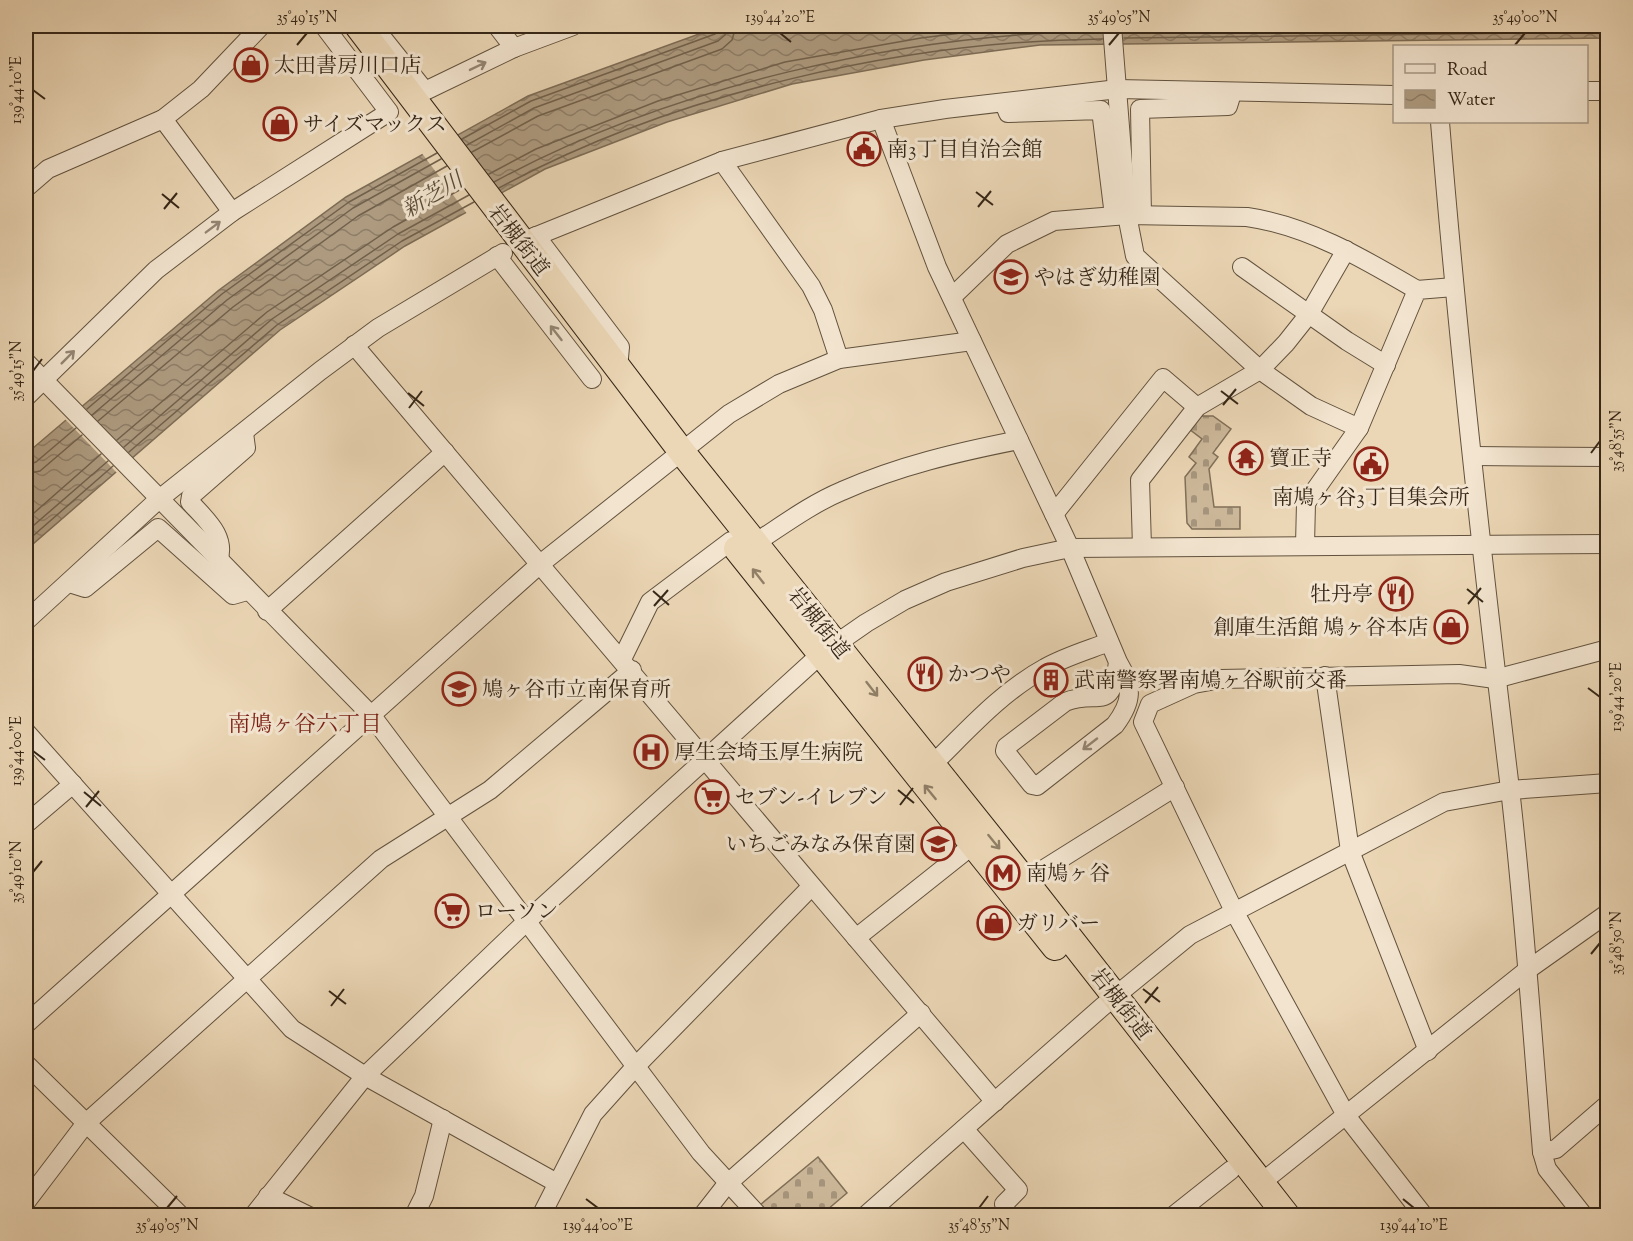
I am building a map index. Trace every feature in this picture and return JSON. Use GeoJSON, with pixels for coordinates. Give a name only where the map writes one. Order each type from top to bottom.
{"type":"FeatureCollection","features":[{"type":"Feature","properties":{"kind":"highway","name":"岩槻街道"},"geometry":{"type":"LineString","coordinates":[[340,26],[414,113],[677,457],[828,649],[973,845],[1287,1215]]}},
{"type":"Feature","properties":{"kind":"highway","name":"岩槻街道"},"geometry":{"type":"LineString","coordinates":[[358,26],[414,113]]}},
{"type":"Feature","properties":{"kind":"highway","name":"岩槻街道"},"geometry":{"type":"LineString","coordinates":[[512,241],[619,357],[677,457]]}},
{"type":"Feature","properties":{"kind":"highway","name":"岩槻街道"},"geometry":{"type":"LineString","coordinates":[[828,649],[932,765],[1025,881],[1108,1002],[1231,1170],[1267,1215]]}},
{"type":"Feature","properties":{"kind":"street"},"geometry":{"type":"LineString","coordinates":[[26,188],[48,169],[163,119],[201,89],[261,26]]}},
{"type":"Feature","properties":{"kind":"street"},"geometry":{"type":"LineString","coordinates":[[26,397],[47,385],[156,270],[232,213],[389,112],[324,26]]}},
{"type":"Feature","properties":{"kind":"street"},"geometry":{"type":"LineString","coordinates":[[374,26],[425,91],[514,48],[573,26]]}},
{"type":"Feature","properties":{"kind":"street"},"geometry":{"type":"LineString","coordinates":[[497,26],[514,48]]}},
{"type":"Feature","properties":{"kind":"street"},"geometry":{"type":"LineString","coordinates":[[1112,26],[1128,215]]}},
{"type":"Feature","properties":{"kind":"street"},"geometry":{"type":"LineString","coordinates":[[26,621],[69,583],[154,496],[244,433],[354,345],[512,241],[722,161],[881,119],[1118,89],[1393,95]]}},
{"type":"Feature","properties":{"kind":"street"},"geometry":{"type":"LineString","coordinates":[[1588,91],[1608,91]]}},
{"type":"Feature","properties":{"kind":"street"},"geometry":{"type":"LineString","coordinates":[[1128,215],[1140,109],[1228,106],[1232,93]]}},
{"type":"Feature","properties":{"kind":"street"},"geometry":{"type":"LineString","coordinates":[[1003,102],[1008,113],[1101,110],[1128,215],[1135,256],[1260,370],[1311,406],[1359,428]]}},
{"type":"Feature","properties":{"kind":"street"},"geometry":{"type":"LineString","coordinates":[[163,119],[232,213]]}},
{"type":"Feature","properties":{"kind":"street"},"geometry":{"type":"LineString","coordinates":[[881,119],[937,267],[1070,548],[1118,662],[1128,678],[1129,691],[1123,713],[1115,725],[1036,786],[1032,786],[1005,751],[1006,747],[1065,702],[1076,698],[1102,699],[1112,690],[1118,662]]}},
{"type":"Feature","properties":{"kind":"street"},"geometry":{"type":"LineString","coordinates":[[1440,123],[1454,287],[1483,545],[1495,679],[1510,790],[1542,1152],[1547,1169],[1584,1215]]}},
{"type":"Feature","properties":{"kind":"street"},"geometry":{"type":"LineString","coordinates":[[722,161],[811,286],[823,310],[839,359]]}},
{"type":"Feature","properties":{"kind":"street"},"geometry":{"type":"LineString","coordinates":[[952,297],[1007,244],[1034,230],[1054,221],[1128,215],[1247,216],[1265,219],[1346,250],[1417,291],[1454,287]]}},
{"type":"Feature","properties":{"kind":"street"},"geometry":{"type":"LineString","coordinates":[[512,241],[592,380]]}},
{"type":"Feature","properties":{"kind":"street"},"geometry":{"type":"LineString","coordinates":[[1142,547],[1140,480],[1197,407],[1260,370],[1309,314],[1346,250]]}},
{"type":"Feature","properties":{"kind":"street"},"geometry":{"type":"LineString","coordinates":[[1242,267],[1386,365]]}},
{"type":"Feature","properties":{"kind":"street"},"geometry":{"type":"LineString","coordinates":[[1305,545],[1306,503],[1359,428],[1417,291]]}},
{"type":"Feature","properties":{"kind":"street"},"geometry":{"type":"LineString","coordinates":[[26,1024],[539,565],[729,414],[779,384],[839,359],[972,341]]}},
{"type":"Feature","properties":{"kind":"street"},"geometry":{"type":"LineString","coordinates":[[354,345],[995,1102]]}},
{"type":"Feature","properties":{"kind":"street"},"geometry":{"type":"LineString","coordinates":[[26,362],[218,562],[372,716],[446,817],[727,1184],[759,1215]]}},
{"type":"Feature","properties":{"kind":"street"},"geometry":{"type":"LineString","coordinates":[[1054,514],[1163,378],[1197,407]]}},
{"type":"Feature","properties":{"kind":"street"},"geometry":{"type":"LineString","coordinates":[[218,562],[222,550],[220,537],[190,502],[191,496],[246,448],[244,433]]}},
{"type":"Feature","properties":{"kind":"street"},"geometry":{"type":"LineString","coordinates":[[26,1202],[86,1123],[381,859],[490,790],[627,665],[650,602],[743,542],[842,490],[942,455],[1019,440]]}},
{"type":"Feature","properties":{"kind":"street"},"geometry":{"type":"LineString","coordinates":[[267,611],[445,452]]}},
{"type":"Feature","properties":{"kind":"street"},"geometry":{"type":"LineString","coordinates":[[1473,456],[1608,457]]}},
{"type":"Feature","properties":{"kind":"street"},"geometry":{"type":"LineString","coordinates":[[69,583],[85,588],[158,528],[233,595],[247,591]]}},
{"type":"Feature","properties":{"kind":"street"},"geometry":{"type":"LineString","coordinates":[[253,1215],[365,1076],[526,922],[828,649],[905,600],[946,582],[1023,558],[1070,548],[1608,544]]}},
{"type":"Feature","properties":{"kind":"street"},"geometry":{"type":"LineString","coordinates":[[932,765],[995,704],[1028,678],[1046,667],[1109,642]]}},
{"type":"Feature","properties":{"kind":"street"},"geometry":{"type":"LineString","coordinates":[[1424,1215],[1347,1117],[1233,911],[1143,722],[1150,704],[1194,684],[1221,679],[1325,676],[1398,678],[1459,674],[1495,679],[1608,649]]}},
{"type":"Feature","properties":{"kind":"street"},"geometry":{"type":"LineString","coordinates":[[1325,676],[1350,851],[1428,1051]]}},
{"type":"Feature","properties":{"kind":"street"},"geometry":{"type":"LineString","coordinates":[[1102,699],[1115,725]]}},
{"type":"Feature","properties":{"kind":"street"},"geometry":{"type":"LineString","coordinates":[[26,732],[292,1029],[365,1076],[557,1183]]}},
{"type":"Feature","properties":{"kind":"street"},"geometry":{"type":"LineString","coordinates":[[865,1215],[1108,1002],[1190,935],[1444,802],[1510,790],[1608,783]]}},
{"type":"Feature","properties":{"kind":"street"},"geometry":{"type":"LineString","coordinates":[[26,824],[73,784]]}},
{"type":"Feature","properties":{"kind":"street"},"geometry":{"type":"LineString","coordinates":[[1025,881],[1175,787]]}},
{"type":"Feature","properties":{"kind":"street"},"geometry":{"type":"LineString","coordinates":[[856,938],[973,845]]}},
{"type":"Feature","properties":{"kind":"street"},"geometry":{"type":"LineString","coordinates":[[541,1215],[593,1113],[811,887]]}},
{"type":"Feature","properties":{"kind":"street"},"geometry":{"type":"LineString","coordinates":[[1261,1183],[1347,1117],[1526,971],[1608,913]]}},
{"type":"Feature","properties":{"kind":"street"},"geometry":{"type":"LineString","coordinates":[[702,1215],[727,1184],[921,1013]]}},
{"type":"Feature","properties":{"kind":"street"},"geometry":{"type":"LineString","coordinates":[[26,1064],[181,1215]]}},
{"type":"Feature","properties":{"kind":"street"},"geometry":{"type":"LineString","coordinates":[[1542,1152],[1556,1149],[1608,1104]]}},
{"type":"Feature","properties":{"kind":"street"},"geometry":{"type":"LineString","coordinates":[[414,1215],[424,1196],[443,1119]]}},
{"type":"Feature","properties":{"kind":"street"},"geometry":{"type":"LineString","coordinates":[[964,1129],[1018,1190],[1004,1204],[1008,1215]]}},
{"type":"Feature","properties":{"kind":"street"},"geometry":{"type":"LineString","coordinates":[[1173,1215],[1231,1170]]}},
{"type":"Feature","properties":{"kind":"street"},"geometry":{"type":"LineString","coordinates":[[268,1196],[309,1215]]}},
{"type":"Feature","properties":{"kind":"green space"},"geometry":{"type":"Polygon","coordinates":[[[1194,416],[1213,416],[1231,429],[1213,453],[1218,457],[1209,469],[1214,507],[1240,507],[1240,529],[1192,529],[1187,523],[1185,477],[1196,463],[1189,457],[1202,439],[1185,426],[1194,416]]]}},
{"type":"Feature","properties":{"kind":"green space"},"geometry":{"type":"Polygon","coordinates":[[[818,1157],[847,1193],[821,1215],[771,1215],[760,1205],[818,1157]]]}},
{"type":"Feature","properties":{"kind":"water","name":"新芝川"},"geometry":{"type":"Polygon","coordinates":[[[721,26],[1607,26],[1607,38],[1040,45],[924,60],[792,84],[667,122],[545,169],[405,246],[280,330],[26,550],[26,454],[219,290],[346,197],[528,96],[721,26]]]}},
{"type":"Feature","properties":{"kind":"pier"},"geometry":{"type":"Polygon","coordinates":[[[454,133],[502,196],[468,215],[421,152],[454,133]]]}},
{"type":"Feature","properties":{"kind":"pier"},"geometry":{"type":"Polygon","coordinates":[[[78,405],[132,461],[118,474],[63,417],[78,405]]]}},
{"type":"Feature","properties":{"kind":"place","name":"太田書房川口店"},"geometry":{"type":"Point","coordinates":[251,65]}},
{"type":"Feature","properties":{"kind":"place","name":"サイズマックス"},"geometry":{"type":"Point","coordinates":[280,124]}},
{"type":"Feature","properties":{"kind":"place","name":"南3丁目自治会館"},"geometry":{"type":"Point","coordinates":[864,149]}},
{"type":"Feature","properties":{"kind":"place","name":"やはぎ幼稚園"},"geometry":{"type":"Point","coordinates":[1011,277]}},
{"type":"Feature","properties":{"kind":"place","name":"寶正寺"},"geometry":{"type":"Point","coordinates":[1246,458]}},
{"type":"Feature","properties":{"kind":"place","name":"南鳩ヶ谷3丁目集会所"},"geometry":{"type":"Point","coordinates":[1371,464]}},
{"type":"Feature","properties":{"kind":"place","name":"牡丹亭"},"geometry":{"type":"Point","coordinates":[1396,594]}},
{"type":"Feature","properties":{"kind":"place","name":"創庫生活館 鳩ヶ谷本店"},"geometry":{"type":"Point","coordinates":[1451,627]}},
{"type":"Feature","properties":{"kind":"place","name":"かつや"},"geometry":{"type":"Point","coordinates":[925,674]}},
{"type":"Feature","properties":{"kind":"place","name":"武南警察署南鳩ヶ谷駅前交番"},"geometry":{"type":"Point","coordinates":[1051,680]}},
{"type":"Feature","properties":{"kind":"place","name":"鳩ヶ谷市立南保育所"},"geometry":{"type":"Point","coordinates":[459,689]}},
{"type":"Feature","properties":{"kind":"place","name":"厚生会埼玉厚生病院"},"geometry":{"type":"Point","coordinates":[651,752]}},
{"type":"Feature","properties":{"kind":"place","name":"セブン-イレブン"},"geometry":{"type":"Point","coordinates":[712,797]}},
{"type":"Feature","properties":{"kind":"place","name":"いちごみなみ保育園"},"geometry":{"type":"Point","coordinates":[938,844]}},
{"type":"Feature","properties":{"kind":"place","name":"南鳩ヶ谷"},"geometry":{"type":"Point","coordinates":[1003,873]}},
{"type":"Feature","properties":{"kind":"place","name":"ローソン"},"geometry":{"type":"Point","coordinates":[452,911]}},
{"type":"Feature","properties":{"kind":"place","name":"ガリバー"},"geometry":{"type":"Point","coordinates":[994,923]}},
{"type":"Feature","properties":{"kind":"district","name":"南鳩ヶ谷六丁目"},"geometry":{"type":"Point","coordinates":[305,723]}}]}
